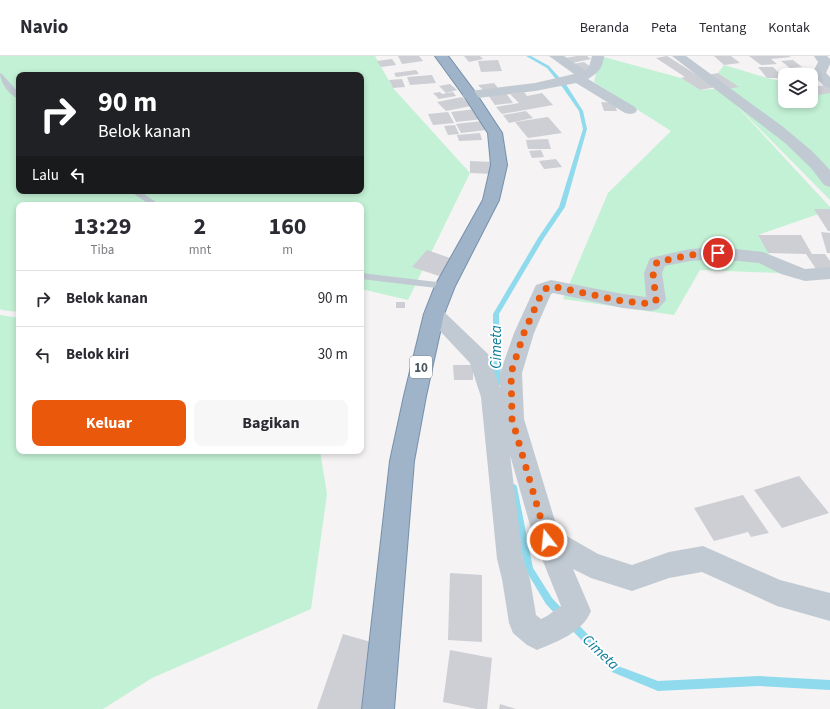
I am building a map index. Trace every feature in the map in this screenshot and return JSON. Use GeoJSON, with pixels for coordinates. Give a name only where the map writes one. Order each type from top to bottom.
{"type":"FeatureCollection","features":[{"type":"Feature","properties":{"kind":"highway","name":"10"},"geometry":{"type":"LineString","coordinates":[[378,709],[402,461],[415,396],[434,314],[445,286],[491,200],[500,165],[495,133],[470,95],[441,56]]}},
{"type":"Feature","properties":{"kind":"street"},"geometry":{"type":"LineString","coordinates":[[555,56],[576,78],[630,110]]}},
{"type":"Feature","properties":{"kind":"street"},"geometry":{"type":"LineString","coordinates":[[470,95],[544,85],[576,78],[592,72],[596,66],[598,56]]}},
{"type":"Feature","properties":{"kind":"street"},"geometry":{"type":"LineString","coordinates":[[678,56],[776,128],[810,157],[830,182]]}},
{"type":"Feature","properties":{"kind":"street"},"geometry":{"type":"LineString","coordinates":[[820,56],[825,61],[819,74],[830,84]]}},
{"type":"Feature","properties":{"kind":"street"},"geometry":{"type":"LineString","coordinates":[[434,314],[480,360],[492,397],[510,559],[516,579],[523,623],[537,635],[567,619],[547,540],[512,419],[511,373],[524,333],[543,290],[551,286],[622,301],[651,304],[656,300],[653,273],[657,262],[674,257],[697,254],[718,253],[763,258],[788,270],[805,275],[830,273]]}},
{"type":"Feature","properties":{"kind":"street"},"geometry":{"type":"LineString","coordinates":[[547,540],[591,565],[632,578],[669,565],[702,560],[777,593],[830,607]]}},
{"type":"Feature","properties":{"kind":"lane"},"geometry":{"type":"LineString","coordinates":[[0,75],[16,94]]}},
{"type":"Feature","properties":{"kind":"lane"},"geometry":{"type":"LineString","coordinates":[[139,194],[151,202]]}},
{"type":"Feature","properties":{"kind":"lane"},"geometry":{"type":"LineString","coordinates":[[364,276],[445,286]]}},
{"type":"Feature","properties":{"kind":"green space"},"geometry":{"type":"Polygon","coordinates":[[[0,56],[375,56],[393,88],[470,173],[408,300],[364,290],[364,202],[16,202],[16,312],[0,309],[0,56]]]}},
{"type":"Feature","properties":{"kind":"green space"},"geometry":{"type":"Polygon","coordinates":[[[600,56],[681,78],[700,90],[738,87],[718,73],[724,65],[778,80],[778,108],[818,108],[818,88],[830,91],[830,200],[732,101],[830,207],[830,210],[758,235],[780,273],[700,270],[674,315],[563,299],[608,193],[671,131],[594,82],[600,56]]]}},
{"type":"Feature","properties":{"kind":"green space"},"geometry":{"type":"Polygon","coordinates":[[[0,315],[16,318],[16,454],[320,454],[327,494],[311,609],[152,678],[103,709],[0,709],[0,315]]]}},
{"type":"Feature","properties":{"kind":"building"},"geometry":{"type":"Polygon","coordinates":[[[398,56],[419,56],[423,61],[402,64],[398,56]]]}},
{"type":"Feature","properties":{"kind":"building"},"geometry":{"type":"Polygon","coordinates":[[[464,56],[480,56],[483,59],[469,62],[464,56]]]}},
{"type":"Feature","properties":{"kind":"building"},"geometry":{"type":"Polygon","coordinates":[[[587,56],[591,59],[572,63],[565,58],[587,56]]]}},
{"type":"Feature","properties":{"kind":"building"},"geometry":{"type":"Polygon","coordinates":[[[667,56],[716,87],[700,90],[681,78],[685,77],[656,58],[667,56]]]}},
{"type":"Feature","properties":{"kind":"building"},"geometry":{"type":"Polygon","coordinates":[[[714,56],[731,56],[740,63],[724,65],[714,56]]]}},
{"type":"Feature","properties":{"kind":"building"},"geometry":{"type":"Polygon","coordinates":[[[749,56],[791,57],[771,59],[777,64],[761,65],[749,56]]]}},
{"type":"Feature","properties":{"kind":"building"},"geometry":{"type":"Polygon","coordinates":[[[392,59],[396,65],[381,67],[377,61],[392,59]]]}},
{"type":"Feature","properties":{"kind":"building"},"geometry":{"type":"Polygon","coordinates":[[[498,60],[502,71],[481,72],[478,61],[498,60]]]}},
{"type":"Feature","properties":{"kind":"building"},"geometry":{"type":"Polygon","coordinates":[[[793,60],[802,67],[790,68],[781,61],[793,60]]]}},
{"type":"Feature","properties":{"kind":"building"},"geometry":{"type":"Polygon","coordinates":[[[584,62],[594,69],[582,71],[573,64],[584,62]]]}},
{"type":"Feature","properties":{"kind":"building"},"geometry":{"type":"Polygon","coordinates":[[[758,67],[773,67],[778,72],[778,78],[767,78],[758,67]]]}},
{"type":"Feature","properties":{"kind":"building"},"geometry":{"type":"Polygon","coordinates":[[[416,70],[419,74],[396,77],[394,73],[416,70]]]}},
{"type":"Feature","properties":{"kind":"building"},"geometry":{"type":"Polygon","coordinates":[[[718,73],[739,87],[727,89],[707,75],[718,73]]]}},
{"type":"Feature","properties":{"kind":"building"},"geometry":{"type":"Polygon","coordinates":[[[432,75],[436,83],[410,85],[407,77],[432,75]]]}},
{"type":"Feature","properties":{"kind":"building"},"geometry":{"type":"Polygon","coordinates":[[[402,79],[405,87],[393,88],[389,80],[402,79]]]}},
{"type":"Feature","properties":{"kind":"building"},"geometry":{"type":"Polygon","coordinates":[[[494,83],[498,88],[483,90],[478,85],[494,83]]]}},
{"type":"Feature","properties":{"kind":"building"},"geometry":{"type":"Polygon","coordinates":[[[450,84],[457,90],[446,93],[439,86],[450,84]]]}},
{"type":"Feature","properties":{"kind":"building"},"geometry":{"type":"Polygon","coordinates":[[[818,85],[828,85],[830,87],[830,93],[818,95],[818,85]]]}},
{"type":"Feature","properties":{"kind":"building"},"geometry":{"type":"Polygon","coordinates":[[[440,92],[442,94],[453,92],[456,96],[439,99],[433,93],[440,92]]]}},
{"type":"Feature","properties":{"kind":"building"},"geometry":{"type":"Polygon","coordinates":[[[524,92],[527,96],[542,93],[553,105],[502,114],[496,107],[519,103],[510,94],[524,92]]]}},
{"type":"Feature","properties":{"kind":"building"},"geometry":{"type":"Polygon","coordinates":[[[506,93],[513,103],[495,105],[488,95],[506,93]]]}},
{"type":"Feature","properties":{"kind":"building"},"geometry":{"type":"Polygon","coordinates":[[[462,97],[471,106],[446,111],[437,102],[462,97]]]}},
{"type":"Feature","properties":{"kind":"building"},"geometry":{"type":"Polygon","coordinates":[[[601,102],[614,103],[617,111],[604,111],[601,102]]]}},
{"type":"Feature","properties":{"kind":"building"},"geometry":{"type":"Polygon","coordinates":[[[476,109],[483,119],[456,122],[451,112],[476,109]]]}},
{"type":"Feature","properties":{"kind":"building"},"geometry":{"type":"Polygon","coordinates":[[[526,111],[533,118],[509,123],[503,115],[526,111]]]}},
{"type":"Feature","properties":{"kind":"building"},"geometry":{"type":"Polygon","coordinates":[[[448,112],[454,123],[433,125],[428,114],[448,112]]]}},
{"type":"Feature","properties":{"kind":"building"},"geometry":{"type":"Polygon","coordinates":[[[548,117],[562,133],[528,138],[515,122],[548,117]]]}},
{"type":"Feature","properties":{"kind":"building"},"geometry":{"type":"Polygon","coordinates":[[[482,121],[486,130],[461,133],[456,124],[482,121]]]}},
{"type":"Feature","properties":{"kind":"building"},"geometry":{"type":"Polygon","coordinates":[[[455,125],[459,134],[448,135],[444,126],[455,125]]]}},
{"type":"Feature","properties":{"kind":"building"},"geometry":{"type":"Polygon","coordinates":[[[480,133],[482,140],[459,141],[457,135],[480,133]]]}},
{"type":"Feature","properties":{"kind":"building"},"geometry":{"type":"Polygon","coordinates":[[[548,139],[551,149],[528,149],[526,140],[548,139]]]}},
{"type":"Feature","properties":{"kind":"building"},"geometry":{"type":"Polygon","coordinates":[[[541,150],[544,157],[532,158],[529,151],[541,150]]]}},
{"type":"Feature","properties":{"kind":"building"},"geometry":{"type":"Polygon","coordinates":[[[556,159],[562,167],[544,169],[539,161],[556,159]]]}},
{"type":"Feature","properties":{"kind":"building"},"geometry":{"type":"Polygon","coordinates":[[[470,161],[492,162],[493,174],[470,173],[470,161]]]}},
{"type":"Feature","properties":{"kind":"building"},"geometry":{"type":"Polygon","coordinates":[[[814,209],[830,209],[830,231],[828,231],[814,209]]]}},
{"type":"Feature","properties":{"kind":"building"},"geometry":{"type":"Polygon","coordinates":[[[821,232],[830,233],[830,253],[827,253],[821,232]]]}},
{"type":"Feature","properties":{"kind":"building"},"geometry":{"type":"Polygon","coordinates":[[[758,235],[801,235],[812,254],[825,254],[830,261],[830,269],[816,269],[806,254],[768,253],[758,235]]]}},
{"type":"Feature","properties":{"kind":"building"},"geometry":{"type":"Polygon","coordinates":[[[427,250],[453,259],[439,276],[412,267],[427,250]]]}},
{"type":"Feature","properties":{"kind":"building"},"geometry":{"type":"Polygon","coordinates":[[[396,302],[405,302],[405,308],[396,308],[396,302]]]}},
{"type":"Feature","properties":{"kind":"building"},"geometry":{"type":"Polygon","coordinates":[[[453,365],[473,365],[473,380],[454,380],[453,365]]]}},
{"type":"Feature","properties":{"kind":"building"},"geometry":{"type":"Polygon","coordinates":[[[799,476],[829,513],[782,528],[754,490],[799,476]]]}},
{"type":"Feature","properties":{"kind":"building"},"geometry":{"type":"Polygon","coordinates":[[[743,495],[769,533],[751,537],[748,532],[714,541],[694,508],[743,495]]]}},
{"type":"Feature","properties":{"kind":"building"},"geometry":{"type":"Polygon","coordinates":[[[450,573],[482,575],[482,642],[448,640],[450,573]]]}},
{"type":"Feature","properties":{"kind":"building"},"geometry":{"type":"Polygon","coordinates":[[[343,634],[381,645],[362,709],[317,709],[343,634]]]}},
{"type":"Feature","properties":{"kind":"building"},"geometry":{"type":"Polygon","coordinates":[[[450,650],[492,658],[487,709],[477,709],[443,702],[450,650]]]}},
{"type":"Feature","properties":{"kind":"building"},"geometry":{"type":"Polygon","coordinates":[[[500,704],[516,709],[499,709],[500,704]]]}},
{"type":"Feature","properties":{"kind":"waterway","name":"Cimeta"},"geometry":{"type":"LineString","coordinates":[[497,384],[496,314],[541,238],[562,207],[585,129],[581,111],[565,87],[548,67],[528,56]]}},
{"type":"Feature","properties":{"kind":"waterway","name":"Cimeta"},"geometry":{"type":"LineString","coordinates":[[513,487],[529,569],[549,601],[563,616]]}},
{"type":"Feature","properties":{"kind":"waterway","name":"Cimeta"},"geometry":{"type":"LineString","coordinates":[[571,623],[615,669],[658,686],[758,681],[830,685]]}},
{"type":"Feature","properties":{"kind":"route"},"geometry":{"type":"LineString","coordinates":[[547,540],[512,419],[511,373],[524,333],[543,290],[551,286],[622,301],[651,304],[656,300],[653,273],[657,262],[674,257],[718,253]]}}]}
